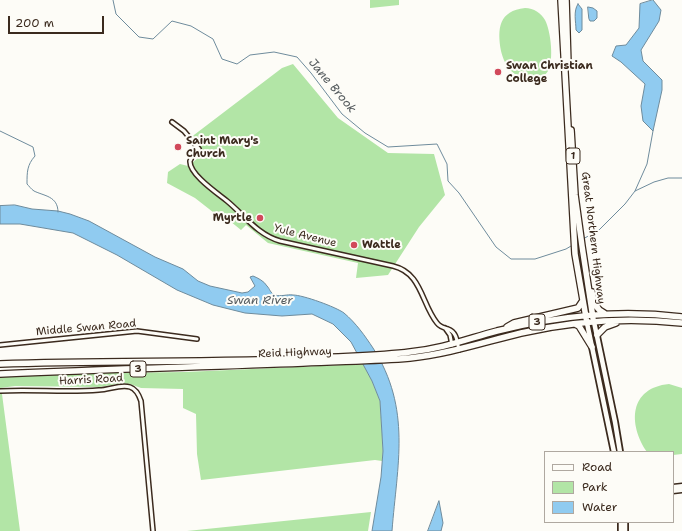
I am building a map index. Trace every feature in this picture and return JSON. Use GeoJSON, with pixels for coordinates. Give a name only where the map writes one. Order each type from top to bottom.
{"type":"FeatureCollection","features":[{"type":"Feature","properties":{"kind":"highway","name":"Great Northern Highway"},"geometry":{"type":"LineString","coordinates":[[561,0],[574,244],[582,301],[587,323]]}},
{"type":"Feature","properties":{"kind":"highway","name":"Great Northern Highway"},"geometry":{"type":"LineString","coordinates":[[566,0],[575,195],[594,322]]}},
{"type":"Feature","properties":{"kind":"highway"},"geometry":{"type":"LineString","coordinates":[[586,269],[596,305],[600,311],[608,314]]}},
{"type":"Feature","properties":{"kind":"highway"},"geometry":{"type":"LineString","coordinates":[[496,332],[514,323],[578,308],[582,301]]}},
{"type":"Feature","properties":{"kind":"highway","name":"3"},"geometry":{"type":"LineString","coordinates":[[585,315],[640,314],[682,317]]}},
{"type":"Feature","properties":{"kind":"highway","name":"Reid Highway"},"geometry":{"type":"LineString","coordinates":[[456,347],[496,332],[540,321],[585,315]]}},
{"type":"Feature","properties":{"kind":"highway"},"geometry":{"type":"LineString","coordinates":[[597,335],[602,329],[613,323],[641,323],[656,320]]}},
{"type":"Feature","properties":{"kind":"highway","name":"3"},"geometry":{"type":"LineString","coordinates":[[587,323],[656,320],[682,323]]}},
{"type":"Feature","properties":{"kind":"highway","name":"Reid Highway"},"geometry":{"type":"LineString","coordinates":[[0,374],[385,357],[456,347],[521,333],[587,323]]}},
{"type":"Feature","properties":{"kind":"highway"},"geometry":{"type":"LineString","coordinates":[[575,324],[579,326],[592,347]]}},
{"type":"Feature","properties":{"kind":"highway","name":"Reid Highway"},"geometry":{"type":"LineString","coordinates":[[0,364],[275,362]]}},
{"type":"Feature","properties":{"kind":"main road","name":"Great Northern Highway"},"geometry":{"type":"LineString","coordinates":[[594,322],[620,451]]}},
{"type":"Feature","properties":{"kind":"main road","name":"Great Northern Highway"},"geometry":{"type":"LineString","coordinates":[[587,323],[614,451]]}},
{"type":"Feature","properties":{"kind":"main road"},"geometry":{"type":"LineString","coordinates":[[601,389],[604,386],[606,379]]}},
{"type":"Feature","properties":{"kind":"street","name":"Yule Avenue"},"geometry":{"type":"LineString","coordinates":[[172,122],[184,131],[199,149],[190,159],[192,170],[266,236],[283,242],[402,269],[414,280],[436,322],[444,328],[456,347]]}},
{"type":"Feature","properties":{"kind":"street","name":"Yule Avenue"},"geometry":{"type":"LineString","coordinates":[[444,328],[454,333],[457,340],[456,347]]}},
{"type":"Feature","properties":{"kind":"street","name":"Middle Swan Road"},"geometry":{"type":"LineString","coordinates":[[0,345],[137,332],[197,339]]}},
{"type":"Feature","properties":{"kind":"street","name":"Harris Road"},"geometry":{"type":"LineString","coordinates":[[0,391],[99,390],[123,387],[134,389],[138,393],[141,401],[153,531]]}},
{"type":"Feature","properties":{"kind":"green space"},"geometry":{"type":"Polygon","coordinates":[[[370,0],[399,0],[399,5],[370,8],[370,0]]]}},
{"type":"Feature","properties":{"kind":"green space"},"geometry":{"type":"Polygon","coordinates":[[[525,8],[537,11],[545,20],[549,31],[551,46],[550,66],[548,71],[539,78],[522,77],[512,72],[505,63],[501,51],[499,35],[502,22],[510,13],[525,8]]]}},
{"type":"Feature","properties":{"kind":"green space"},"geometry":{"type":"Polygon","coordinates":[[[293,64],[338,118],[388,153],[434,154],[445,195],[419,227],[388,275],[356,278],[358,263],[268,243],[246,225],[241,230],[220,213],[218,216],[195,198],[167,183],[168,172],[180,164],[188,166],[203,154],[190,138],[282,68],[293,64]]]}},
{"type":"Feature","properties":{"kind":"green space"},"geometry":{"type":"Polygon","coordinates":[[[363,364],[380,401],[383,451],[382,461],[375,460],[201,480],[197,454],[196,414],[183,408],[183,389],[141,388],[122,383],[100,387],[15,386],[0,388],[0,375],[42,376],[43,374],[185,372],[363,364]]]}},
{"type":"Feature","properties":{"kind":"green space"},"geometry":{"type":"Polygon","coordinates":[[[669,384],[682,388],[682,454],[674,455],[674,451],[646,451],[641,441],[635,419],[636,409],[639,400],[646,392],[656,387],[669,384]]]}},
{"type":"Feature","properties":{"kind":"green space"},"geometry":{"type":"Polygon","coordinates":[[[0,394],[2,394],[20,531],[0,531],[0,394]]]}},
{"type":"Feature","properties":{"kind":"green space"},"geometry":{"type":"Polygon","coordinates":[[[371,512],[368,531],[187,531],[371,512]]]}},
{"type":"Feature","properties":{"kind":"water"},"geometry":{"type":"Polygon","coordinates":[[[653,0],[661,10],[659,21],[641,50],[643,61],[662,80],[662,90],[653,131],[643,121],[641,106],[645,84],[621,62],[612,56],[616,46],[626,45],[639,28],[640,4],[653,0]]]}},
{"type":"Feature","properties":{"kind":"water"},"geometry":{"type":"Polygon","coordinates":[[[578,4],[582,9],[582,30],[579,33],[576,30],[575,17],[576,7],[578,4]]]}},
{"type":"Feature","properties":{"kind":"water"},"geometry":{"type":"Polygon","coordinates":[[[588,7],[597,11],[597,18],[594,21],[590,21],[589,19],[588,7]]]}},
{"type":"Feature","properties":{"kind":"water","name":"Swan River"},"geometry":{"type":"Polygon","coordinates":[[[15,205],[32,209],[58,211],[89,221],[155,257],[183,269],[198,281],[210,286],[242,293],[248,292],[255,286],[250,277],[253,276],[264,283],[275,295],[304,297],[344,313],[356,325],[373,348],[385,371],[393,393],[399,438],[392,531],[372,531],[381,477],[383,451],[380,401],[372,381],[351,342],[333,324],[312,314],[282,316],[245,313],[213,305],[177,290],[117,255],[73,233],[20,224],[0,224],[0,206],[15,205]]]}},
{"type":"Feature","properties":{"kind":"water"},"geometry":{"type":"Polygon","coordinates":[[[439,501],[443,523],[441,531],[428,531],[439,501]]]}},
{"type":"Feature","properties":{"kind":"waterway","name":"Jane Brook"},"geometry":{"type":"LineString","coordinates":[[113,0],[116,14],[139,37],[153,39],[172,21],[191,26],[213,39],[222,59],[237,64],[250,55],[274,52],[297,57],[342,114],[365,133],[388,147],[437,144],[447,164],[448,181],[459,193],[496,247],[511,259],[535,259],[571,246]]}},
{"type":"Feature","properties":{"kind":"waterway","name":"Jane Brook"},"geometry":{"type":"LineString","coordinates":[[0,131],[33,147],[35,156],[30,162],[27,184],[34,191],[50,197],[56,203],[58,212]]}},
{"type":"Feature","properties":{"kind":"waterway"},"geometry":{"type":"LineString","coordinates":[[635,191],[647,164],[653,131]]}},
{"type":"Feature","properties":{"kind":"waterway","name":"Jane Brook"},"geometry":{"type":"LineString","coordinates":[[583,239],[599,230],[625,204],[635,191],[654,182],[668,178],[682,178]]}},
{"type":"Feature","properties":{"kind":"place","name":"Swan Christian College"},"geometry":{"type":"Point","coordinates":[498,72]}},
{"type":"Feature","properties":{"kind":"place","name":"Saint Mary's Church"},"geometry":{"type":"Point","coordinates":[178,147]}},
{"type":"Feature","properties":{"kind":"place","name":"Myrtle"},"geometry":{"type":"Point","coordinates":[260,218]}},
{"type":"Feature","properties":{"kind":"place","name":"Wattle"},"geometry":{"type":"Point","coordinates":[354,245]}}]}
